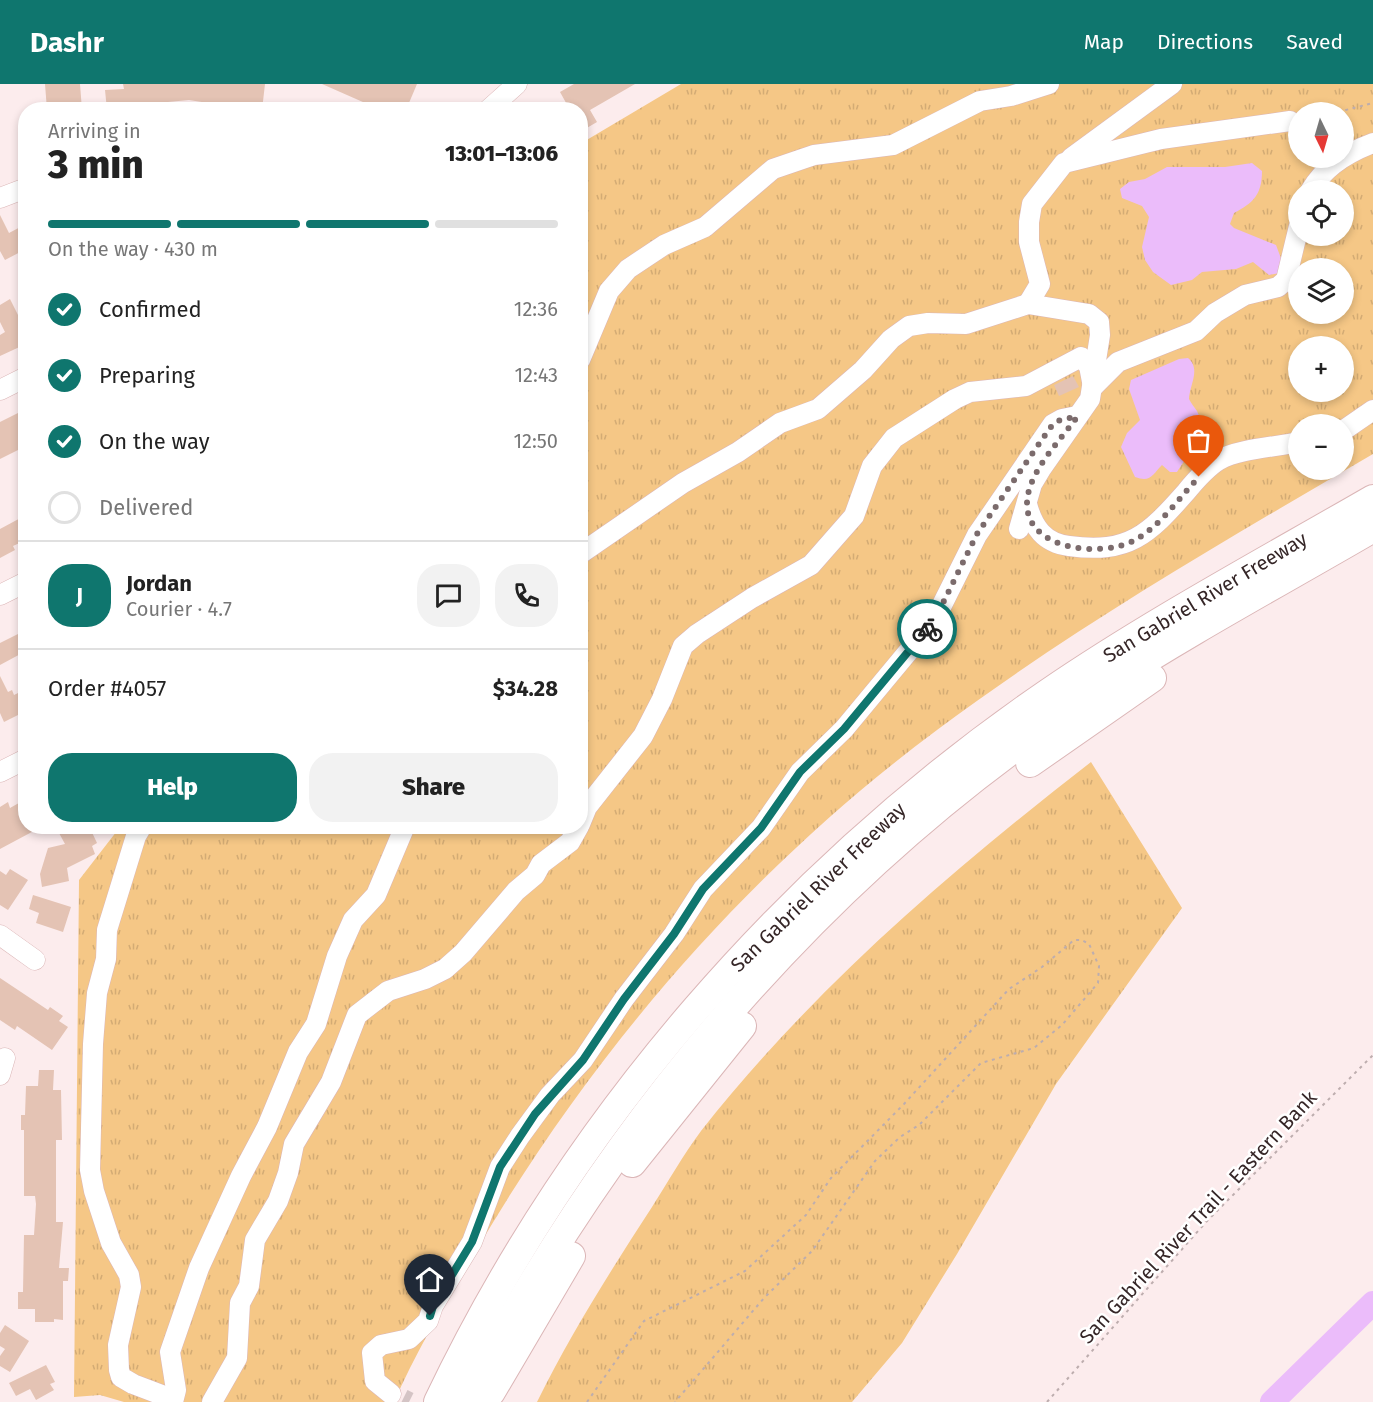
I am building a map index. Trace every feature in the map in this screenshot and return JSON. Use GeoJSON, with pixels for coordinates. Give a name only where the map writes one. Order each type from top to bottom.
{"type":"FeatureCollection","features":[{"type":"Feature","properties":{"kind":"highway","name":"San Gabriel River Freeway"},"geometry":{"type":"LineString","coordinates":[[450,1400],[479,1322],[533,1229],[606,1122],[713,990],[802,896],[918,791],[1048,693],[1140,633],[1373,499]]}},
{"type":"Feature","properties":{"kind":"highway"},"geometry":{"type":"LineString","coordinates":[[450,1400],[566,1202],[618,1127],[705,1018],[817,899],[924,803],[1063,698],[1132,653],[1373,515]]}},
{"type":"Feature","properties":{"kind":"highway"},"geometry":{"type":"LineString","coordinates":[[450,1400],[500,1337],[557,1241],[654,1101],[782,954],[839,898],[948,800],[1101,689],[1373,528]]}},
{"type":"Feature","properties":{"kind":"highway","name":"San Gabriel River Freeway"},"geometry":{"type":"LineString","coordinates":[[486,1402],[605,1196],[771,990],[868,893],[965,807],[1154,677],[1373,549]]}},
{"type":"Feature","properties":{"kind":"street"},"geometry":{"type":"LineString","coordinates":[[497,102],[517,84]]}},
{"type":"Feature","properties":{"kind":"street"},"geometry":{"type":"LineString","coordinates":[[588,341],[609,291],[628,269],[664,245],[705,227],[773,169],[813,155],[893,145],[980,101],[1011,96],[1049,84]]}},
{"type":"Feature","properties":{"kind":"street"},"geometry":{"type":"LineString","coordinates":[[1052,306],[1040,284],[1029,242],[1032,204],[1064,163],[1172,84]]}},
{"type":"Feature","properties":{"kind":"street"},"geometry":{"type":"LineString","coordinates":[[1064,163],[1161,139],[1288,121]]}},
{"type":"Feature","properties":{"kind":"street"},"geometry":{"type":"LineString","coordinates":[[1318,180],[1339,161],[1373,142]]}},
{"type":"Feature","properties":{"kind":"street"},"geometry":{"type":"LineString","coordinates":[[0,198],[18,191]]}},
{"type":"Feature","properties":{"kind":"street"},"geometry":{"type":"LineString","coordinates":[[1093,387],[1118,362],[1196,332],[1215,313],[1245,295],[1278,287],[1286,280],[1294,246]]}},
{"type":"Feature","properties":{"kind":"street"},"geometry":{"type":"LineString","coordinates":[[1028,304],[1040,284]]}},
{"type":"Feature","properties":{"kind":"street"},"geometry":{"type":"LineString","coordinates":[[588,549],[703,470],[738,452],[780,423],[818,409],[863,370],[891,339],[909,326],[928,323],[966,324],[1028,304],[1052,306],[1089,314],[1099,322],[1101,335],[1090,399],[1032,484],[1018,529]]}},
{"type":"Feature","properties":{"kind":"street"},"geometry":{"type":"LineString","coordinates":[[588,806],[643,736],[662,699],[683,646],[697,634],[752,598],[811,565],[854,516],[872,466],[894,438],[970,392],[1026,386],[1081,357],[1089,366],[1093,387]]}},
{"type":"Feature","properties":{"kind":"street"},"geometry":{"type":"LineString","coordinates":[[0,390],[18,381]]}},
{"type":"Feature","properties":{"kind":"street"},"geometry":{"type":"LineString","coordinates":[[1354,423],[1373,410]]}},
{"type":"Feature","properties":{"kind":"street"},"geometry":{"type":"LineString","coordinates":[[390,1399],[375,1381],[372,1353],[381,1345],[409,1339],[428,1321],[433,1306],[472,1242],[500,1167],[520,1136],[550,1095],[583,1060],[624,999],[674,934],[703,889],[761,828],[800,772],[844,729],[927,629],[940,609],[977,534],[1053,424],[1062,419],[1077,417]]}},
{"type":"Feature","properties":{"kind":"street"},"geometry":{"type":"LineString","coordinates":[[1027,504],[1033,524],[1041,535],[1053,542],[1079,548],[1130,543],[1153,527],[1208,468],[1220,459],[1288,444]]}},
{"type":"Feature","properties":{"kind":"street"},"geometry":{"type":"LineString","coordinates":[[0,595],[18,586]]}},
{"type":"Feature","properties":{"kind":"street"},"geometry":{"type":"LineString","coordinates":[[0,772],[18,763]]}},
{"type":"Feature","properties":{"kind":"street"},"geometry":{"type":"LineString","coordinates":[[137,834],[107,930],[106,959],[97,993],[90,1170],[94,1191],[111,1243],[129,1275],[131,1287],[117,1352],[118,1370],[122,1377],[133,1384],[162,1395],[168,1402]]}},
{"type":"Feature","properties":{"kind":"street"},"geometry":{"type":"LineString","coordinates":[[173,1402],[176,1390],[170,1352],[199,1268],[241,1176],[267,1126],[298,1052],[316,1024],[337,956],[353,920],[376,895],[402,834]]}},
{"type":"Feature","properties":{"kind":"street"},"geometry":{"type":"LineString","coordinates":[[212,1402],[237,1358],[240,1303],[249,1286],[255,1240],[278,1202],[288,1173],[294,1144],[331,1082],[357,1015],[388,991],[425,979],[454,961],[516,891],[535,875],[542,864],[570,842],[575,834]]}},
{"type":"Feature","properties":{"kind":"street"},"geometry":{"type":"LineString","coordinates":[[0,935],[35,960]]}},
{"type":"Feature","properties":{"kind":"path"},"geometry":{"type":"LineString","coordinates":[[1354,108],[1373,104]]}},
{"type":"Feature","properties":{"kind":"path"},"geometry":{"type":"LineString","coordinates":[[587,1402],[644,1321],[745,1271],[806,1215],[831,1178],[904,1104],[1009,989],[1042,968],[1074,940],[1089,944],[1099,966],[1098,983],[1069,1017],[1034,1048],[981,1063],[920,1125],[900,1137],[875,1161],[812,1251],[764,1298],[675,1402]]}},
{"type":"Feature","properties":{"kind":"path","name":"San Gabriel River Trail - Eastern Bank"},"geometry":{"type":"LineString","coordinates":[[1047,1402],[1214,1213],[1373,1055]]}},
{"type":"Feature","properties":{"kind":"green space"},"geometry":{"type":"Polygon","coordinates":[[[681,84],[1373,84],[1373,454],[1354,465],[1354,414],[1288,414],[1288,480],[1329,480],[1096,620],[989,692],[868,784],[802,842],[740,903],[681,967],[625,1033],[572,1103],[523,1175],[466,1268],[423,1343],[394,1402],[124,1402],[100,1395],[74,1397],[79,880],[115,834],[588,834],[588,139],[681,84]]]}},
{"type":"Feature","properties":{"kind":"green space"},"geometry":{"type":"Polygon","coordinates":[[[1091,762],[1182,908],[1056,1084],[902,1343],[852,1402],[537,1402],[592,1303],[682,1159],[701,1131],[744,1079],[789,1029],[885,934],[986,846],[1091,762]]]}},
{"type":"Feature","properties":{"kind":"shaded area"},"geometry":{"type":"Polygon","coordinates":[[[1252,163],[1262,171],[1258,192],[1251,202],[1234,213],[1230,224],[1234,228],[1276,245],[1282,261],[1280,273],[1269,275],[1253,262],[1236,269],[1202,272],[1192,280],[1171,285],[1153,272],[1145,260],[1142,247],[1149,217],[1142,206],[1122,198],[1120,189],[1129,182],[1145,179],[1167,167],[1225,167],[1252,163]]]}},
{"type":"Feature","properties":{"kind":"shaded area"},"geometry":{"type":"Polygon","coordinates":[[[1188,358],[1194,367],[1189,399],[1200,419],[1195,443],[1177,472],[1170,472],[1162,465],[1148,478],[1135,477],[1121,447],[1127,433],[1140,420],[1129,389],[1131,380],[1179,359],[1188,358]]]}},
{"type":"Feature","properties":{"kind":"building"},"geometry":{"type":"Polygon","coordinates":[[[45,84],[80,84],[81,102],[46,102],[45,84]]]}},
{"type":"Feature","properties":{"kind":"building"},"geometry":{"type":"Polygon","coordinates":[[[123,84],[265,84],[263,102],[189,100],[106,102],[105,90],[124,89],[123,84]]]}},
{"type":"Feature","properties":{"kind":"building"},"geometry":{"type":"Polygon","coordinates":[[[322,84],[417,84],[409,102],[363,102],[322,84]]]}},
{"type":"Feature","properties":{"kind":"building"},"geometry":{"type":"Polygon","coordinates":[[[574,84],[635,84],[590,110],[597,122],[588,127],[588,102],[566,102],[560,92],[574,84]]]}},
{"type":"Feature","properties":{"kind":"building"},"geometry":{"type":"Polygon","coordinates":[[[0,215],[9,233],[18,228],[18,253],[5,260],[0,251],[0,215]]]}},
{"type":"Feature","properties":{"kind":"building"},"geometry":{"type":"Polygon","coordinates":[[[10,299],[18,315],[18,348],[0,356],[0,335],[5,332],[0,322],[0,305],[10,299]]]}},
{"type":"Feature","properties":{"kind":"building"},"geometry":{"type":"Polygon","coordinates":[[[1073,376],[1079,387],[1059,396],[1054,385],[1073,376]]]}},
{"type":"Feature","properties":{"kind":"building"},"geometry":{"type":"Polygon","coordinates":[[[18,413],[18,450],[0,459],[0,422],[18,413]]]}},
{"type":"Feature","properties":{"kind":"building"},"geometry":{"type":"Polygon","coordinates":[[[18,519],[18,544],[13,546],[15,550],[0,558],[0,529],[18,519]]]}},
{"type":"Feature","properties":{"kind":"building"},"geometry":{"type":"Polygon","coordinates":[[[18,634],[18,655],[0,665],[0,643],[18,634]]]}},
{"type":"Feature","properties":{"kind":"building"},"geometry":{"type":"Polygon","coordinates":[[[0,676],[8,692],[12,690],[14,695],[18,693],[18,715],[4,722],[0,713],[0,676]]]}},
{"type":"Feature","properties":{"kind":"building"},"geometry":{"type":"Polygon","coordinates":[[[8,802],[10,808],[18,804],[18,834],[28,834],[0,849],[0,807],[8,802]]]}},
{"type":"Feature","properties":{"kind":"building"},"geometry":{"type":"Polygon","coordinates":[[[60,834],[93,834],[97,843],[92,846],[95,854],[67,868],[69,881],[42,887],[40,874],[48,848],[65,844],[60,834]]]}},
{"type":"Feature","properties":{"kind":"building"},"geometry":{"type":"Polygon","coordinates":[[[10,869],[28,880],[8,910],[0,905],[0,871],[6,875],[10,869]]]}},
{"type":"Feature","properties":{"kind":"building"},"geometry":{"type":"Polygon","coordinates":[[[33,895],[71,907],[63,932],[36,923],[39,913],[29,909],[33,895]]]}},
{"type":"Feature","properties":{"kind":"building"},"geometry":{"type":"Polygon","coordinates":[[[0,978],[48,1010],[50,1007],[63,1016],[59,1021],[68,1027],[52,1050],[17,1026],[15,1030],[0,1020],[0,978]]]}},
{"type":"Feature","properties":{"kind":"building"},"geometry":{"type":"Polygon","coordinates":[[[39,1070],[54,1070],[53,1090],[61,1090],[62,1140],[56,1140],[56,1222],[63,1222],[59,1268],[69,1268],[68,1281],[63,1281],[63,1320],[54,1319],[54,1322],[35,1322],[35,1309],[18,1309],[18,1292],[23,1292],[24,1235],[34,1235],[36,1204],[35,1196],[24,1196],[24,1130],[21,1130],[21,1115],[25,1115],[26,1086],[38,1086],[39,1070]]]}},
{"type":"Feature","properties":{"kind":"building"},"geometry":{"type":"Polygon","coordinates":[[[5,1325],[29,1341],[10,1372],[0,1366],[0,1356],[5,1349],[0,1346],[0,1333],[5,1325]]]}},
{"type":"Feature","properties":{"kind":"building"},"geometry":{"type":"Polygon","coordinates":[[[46,1365],[55,1382],[50,1384],[54,1390],[36,1400],[30,1389],[16,1396],[9,1383],[46,1365]]]}},
{"type":"Feature","properties":{"kind":"waterway"},"geometry":{"type":"LineString","coordinates":[[1272,1402],[1373,1303]]}},
{"type":"Feature","properties":{"kind":"tunnel"},"geometry":{"type":"LineString","coordinates":[[403,1399],[409,1402]]}},
{"type":"Feature","properties":{"kind":"way so far"},"geometry":{"type":"LineString","coordinates":[[927,629],[940,609],[977,534],[1053,424],[1070,416],[1077,417],[1032,484],[1027,504],[1033,524],[1041,535],[1053,542],[1079,548],[1130,543],[1153,527],[1199,477]]}},
{"type":"Feature","properties":{"kind":"route"},"geometry":{"type":"LineString","coordinates":[[430,1316],[433,1306],[472,1242],[500,1167],[520,1136],[550,1095],[583,1060],[624,999],[674,934],[715,874],[761,828],[800,772],[844,729],[927,629]]}}]}
